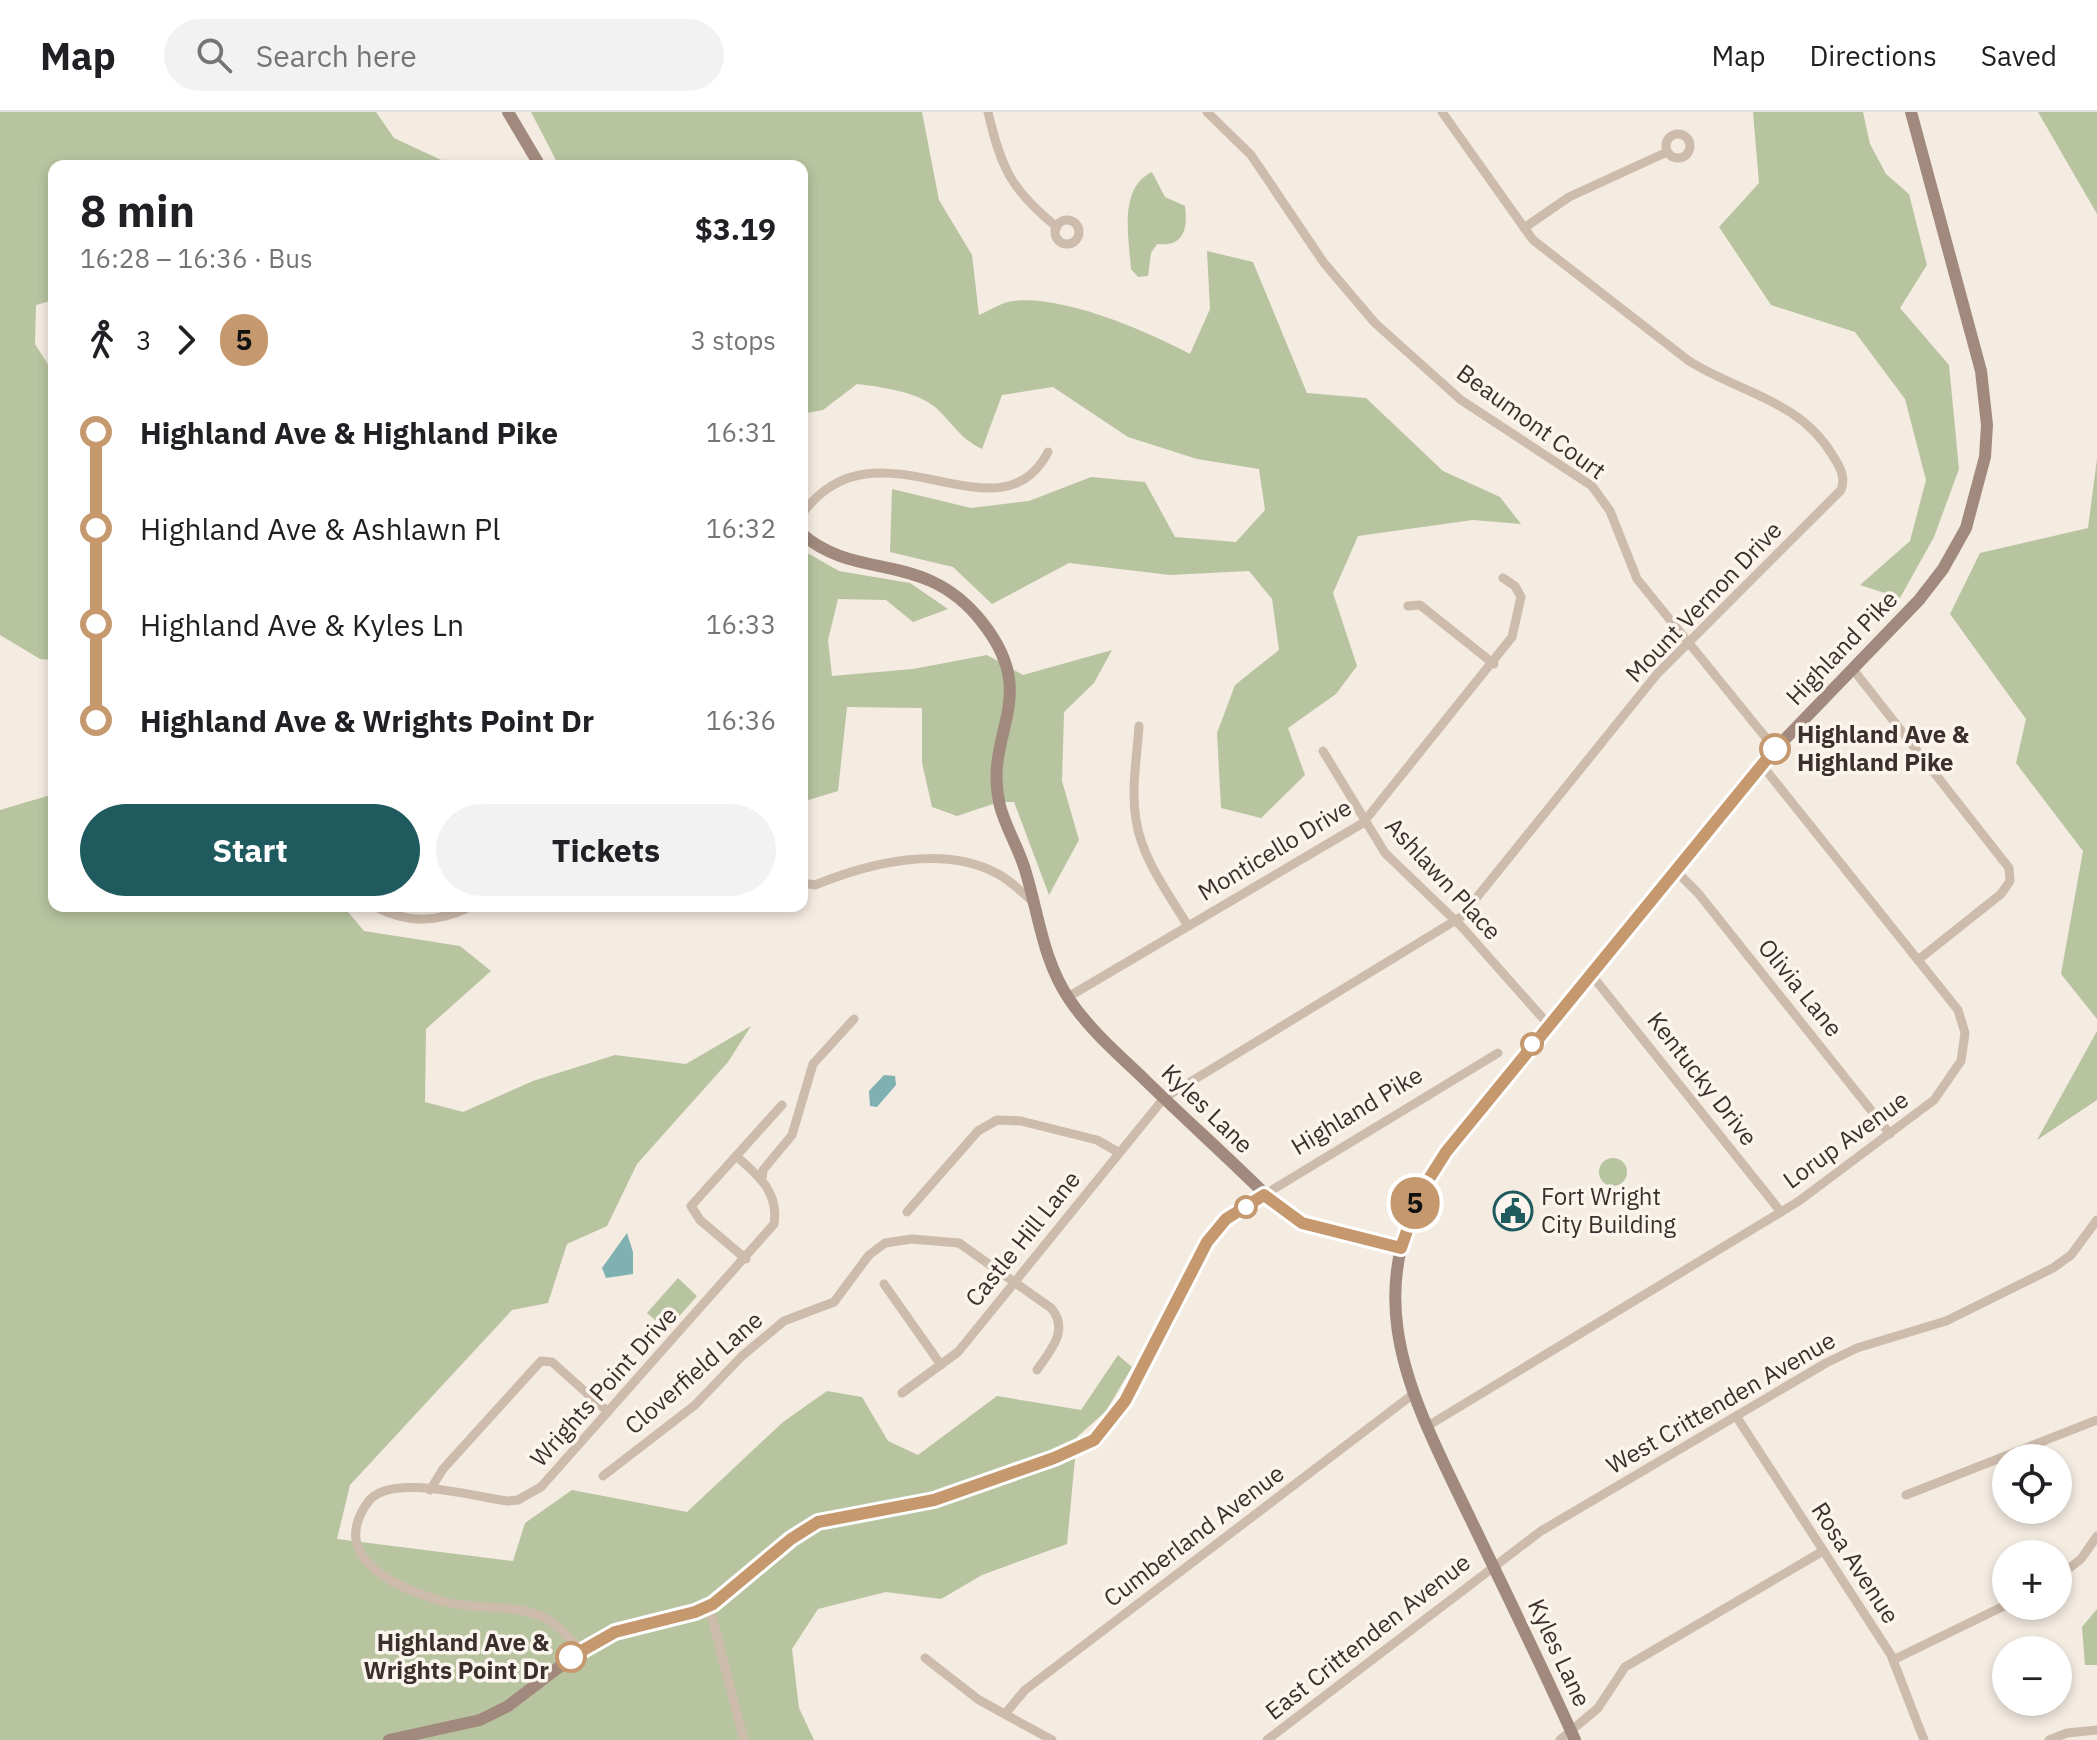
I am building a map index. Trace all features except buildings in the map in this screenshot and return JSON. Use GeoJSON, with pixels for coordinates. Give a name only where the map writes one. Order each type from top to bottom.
{"type":"FeatureCollection","features":[{"type":"Feature","properties":{"kind":"main road"},"geometry":{"type":"LineString","coordinates":[[508,112],[536,160]]}},
{"type":"Feature","properties":{"kind":"main road","name":"Highland Pike"},"geometry":{"type":"LineString","coordinates":[[1401,1248],[1414,1207],[1431,1173],[1548,1024],[1761,764],[1919,600],[1943,569],[1969,520],[1985,457],[1987,425],[1981,371],[1911,112]]}},
{"type":"Feature","properties":{"kind":"main road","name":"Kyles Lane"},"geometry":{"type":"LineString","coordinates":[[808,538],[827,551],[913,571],[941,585],[980,618],[996,640],[1009,672],[1012,696],[999,759],[999,802],[1026,873],[1052,967],[1068,997],[1094,1029],[1264,1195],[1302,1223],[1401,1248],[1395,1288],[1396,1328],[1412,1395],[1573,1736]]}},
{"type":"Feature","properties":{"kind":"main road","name":"Highland Pike"},"geometry":{"type":"LineString","coordinates":[[389,1740],[480,1720],[524,1695],[580,1649],[615,1632],[709,1606],[791,1539],[818,1522],[934,1500],[1054,1458],[1094,1440],[1125,1401],[1207,1242],[1226,1219],[1264,1195]]}},
{"type":"Feature","properties":{"kind":"street"},"geometry":{"type":"LineString","coordinates":[[988,112],[1001,163],[1012,184],[1029,204],[1057,227]]}},
{"type":"Feature","properties":{"kind":"street","name":"Beaumont Court"},"geometry":{"type":"LineString","coordinates":[[1207,112],[1251,155],[1324,263],[1375,323],[1461,400],[1592,486],[1610,511],[1637,579],[1775,749]]}},
{"type":"Feature","properties":{"kind":"street","name":"Mount Vernon Drive"},"geometry":{"type":"LineString","coordinates":[[1164,1098],[1456,921],[1657,674],[1835,498],[1843,485],[1843,476],[1827,446],[1805,420],[1768,398],[1689,361],[1550,256],[1524,228],[1442,112]]}},
{"type":"Feature","properties":{"kind":"street"},"geometry":{"type":"LineString","coordinates":[[1524,228],[1569,197],[1667,152]]}},
{"type":"Feature","properties":{"kind":"street"},"geometry":{"type":"LineString","coordinates":[[808,507],[816,497],[843,482],[881,472],[913,474],[991,490],[1010,488],[1032,475],[1048,452]]}},
{"type":"Feature","properties":{"kind":"street","name":"Monticello Drive"},"geometry":{"type":"LineString","coordinates":[[1068,997],[1363,823],[1494,664],[1512,637],[1521,608],[1518,590],[1503,578]]}},
{"type":"Feature","properties":{"kind":"street"},"geometry":{"type":"LineString","coordinates":[[1408,606],[1420,605],[1494,664]]}},
{"type":"Feature","properties":{"kind":"street"},"geometry":{"type":"LineString","coordinates":[[1852,668],[2009,868],[2010,881],[2001,894],[1918,960]]}},
{"type":"Feature","properties":{"kind":"street"},"geometry":{"type":"LineString","coordinates":[[1139,726],[1134,801],[1140,837],[1156,874],[1188,926]]}},
{"type":"Feature","properties":{"kind":"street","name":"Ashlawn Place"},"geometry":{"type":"LineString","coordinates":[[1323,751],[1363,823],[1393,862],[1456,921],[1548,1024]]}},
{"type":"Feature","properties":{"kind":"street","name":"Lorup Avenue"},"geometry":{"type":"LineString","coordinates":[[1426,1427],[1781,1212],[1934,1100],[1949,1082],[1965,1046],[1958,1010],[1761,764]]}},
{"type":"Feature","properties":{"kind":"street"},"geometry":{"type":"LineString","coordinates":[[808,884],[815,885],[909,860],[945,858],[999,874],[1032,901]]}},
{"type":"Feature","properties":{"kind":"street","name":"Olivia Lane"},"geometry":{"type":"LineString","coordinates":[[1675,870],[1698,893],[1890,1134]]}},
{"type":"Feature","properties":{"kind":"street"},"geometry":{"type":"LineString","coordinates":[[392,912],[419,921],[456,912]]}},
{"type":"Feature","properties":{"kind":"street","name":"Kentucky Drive"},"geometry":{"type":"LineString","coordinates":[[1590,973],[1781,1212]]}},
{"type":"Feature","properties":{"kind":"street"},"geometry":{"type":"LineString","coordinates":[[736,1156],[762,1179],[767,1164],[792,1135],[813,1064],[854,1019]]}},
{"type":"Feature","properties":{"kind":"street","name":"Highland Pike"},"geometry":{"type":"LineString","coordinates":[[1264,1195],[1498,1053]]}},
{"type":"Feature","properties":{"kind":"street","name":"Castle Hill Lane"},"geometry":{"type":"LineString","coordinates":[[902,1393],[958,1352],[1164,1098]]}},
{"type":"Feature","properties":{"kind":"street"},"geometry":{"type":"LineString","coordinates":[[746,1259],[700,1220],[691,1205],[782,1105]]}},
{"type":"Feature","properties":{"kind":"street"},"geometry":{"type":"LineString","coordinates":[[907,1212],[978,1131],[997,1120],[1021,1121],[1097,1140],[1118,1152]]}},
{"type":"Feature","properties":{"kind":"street","name":"Wrights Point Drive"},"geometry":{"type":"LineString","coordinates":[[580,1649],[561,1628],[537,1615],[442,1601],[368,1566],[357,1546],[355,1532],[358,1518],[372,1497],[394,1487],[518,1500],[541,1487],[774,1224],[774,1203],[762,1179]]}},
{"type":"Feature","properties":{"kind":"street","name":"West Crittenden Avenue"},"geometry":{"type":"LineString","coordinates":[[1493,1566],[1541,1531],[1857,1348],[1946,1321],[2053,1268],[2071,1255],[2097,1220]]}},
{"type":"Feature","properties":{"kind":"street","name":"Cloverfield Lane"},"geometry":{"type":"LineString","coordinates":[[603,1476],[695,1405],[742,1356],[784,1321],[834,1302],[869,1255],[885,1243],[912,1239],[959,1243],[1051,1308],[1058,1320],[1059,1336],[1037,1370]]}},
{"type":"Feature","properties":{"kind":"street"},"geometry":{"type":"LineString","coordinates":[[884,1284],[941,1365]]}},
{"type":"Feature","properties":{"kind":"street"},"geometry":{"type":"LineString","coordinates":[[430,1490],[443,1469],[541,1361],[552,1362],[608,1412]]}},
{"type":"Feature","properties":{"kind":"street","name":"Cumberland Avenue"},"geometry":{"type":"LineString","coordinates":[[1005,1714],[1037,1681],[1412,1395]]}},
{"type":"Feature","properties":{"kind":"street","name":"Rosa Avenue"},"geometry":{"type":"LineString","coordinates":[[1736,1416],[1893,1660],[1924,1740]]}},
{"type":"Feature","properties":{"kind":"street"},"geometry":{"type":"LineString","coordinates":[[1906,1495],[2097,1420]]}},
{"type":"Feature","properties":{"kind":"street"},"geometry":{"type":"LineString","coordinates":[[2072,1566],[2081,1559],[2097,1536]]}},
{"type":"Feature","properties":{"kind":"street"},"geometry":{"type":"LineString","coordinates":[[1560,1740],[1573,1736],[1598,1708],[1625,1667],[1823,1551]]}},
{"type":"Feature","properties":{"kind":"street","name":"East Crittenden Avenue"},"geometry":{"type":"LineString","coordinates":[[1267,1740],[1493,1566]]}},
{"type":"Feature","properties":{"kind":"street"},"geometry":{"type":"LineString","coordinates":[[709,1606],[744,1740]]}},
{"type":"Feature","properties":{"kind":"street"},"geometry":{"type":"LineString","coordinates":[[1893,1660],[1992,1612]]}},
{"type":"Feature","properties":{"kind":"street"},"geometry":{"type":"LineString","coordinates":[[925,1658],[979,1700],[1052,1740]]}},
{"type":"Feature","properties":{"kind":"street"},"geometry":{"type":"LineString","coordinates":[[2049,1740],[2067,1733],[2097,1730]]}},
{"type":"Feature","properties":{"kind":"green space"},"geometry":{"type":"Polygon","coordinates":[[[0,112],[376,112],[394,138],[441,160],[48,160],[48,302],[36,305],[35,344],[48,365],[48,660],[40,659],[0,635],[0,112]]]}},
{"type":"Feature","properties":{"kind":"green space"},"geometry":{"type":"Polygon","coordinates":[[[531,112],[922,112],[939,200],[972,255],[979,315],[1013,301],[1056,304],[1104,317],[1190,354],[1210,309],[1207,251],[1253,262],[1307,393],[1366,398],[1443,471],[1500,497],[1521,524],[1473,520],[1358,536],[1333,593],[1357,666],[1336,694],[1288,728],[1305,775],[1261,818],[1221,808],[1217,733],[1235,685],[1279,650],[1272,599],[1249,571],[1170,575],[1069,563],[992,604],[953,567],[890,552],[892,489],[971,508],[1029,501],[1091,477],[1145,482],[1175,537],[1236,542],[1265,510],[1259,469],[1197,459],[1128,437],[1053,387],[1002,395],[982,449],[967,440],[935,407],[908,393],[887,388],[857,384],[823,410],[808,413],[808,160],[556,160],[531,112]]]}},
{"type":"Feature","properties":{"kind":"green space"},"geometry":{"type":"Polygon","coordinates":[[[1753,112],[1863,112],[1870,144],[1886,174],[1909,194],[1927,265],[1900,308],[1949,365],[1959,469],[1934,537],[1900,598],[1860,585],[1910,541],[1926,480],[1905,399],[1855,332],[1771,305],[1719,227],[1759,183],[1753,112]]]}},
{"type":"Feature","properties":{"kind":"green space"},"geometry":{"type":"Polygon","coordinates":[[[2038,112],[2097,112],[2097,214],[2038,112]]]}},
{"type":"Feature","properties":{"kind":"green space"},"geometry":{"type":"Polygon","coordinates":[[[1152,172],[1165,197],[1185,206],[1186,222],[1179,239],[1173,243],[1157,244],[1151,253],[1148,276],[1138,277],[1131,269],[1128,215],[1134,190],[1141,179],[1152,172]]]}},
{"type":"Feature","properties":{"kind":"green space"},"geometry":{"type":"Polygon","coordinates":[[[2097,459],[2097,1019],[2061,974],[2083,851],[2016,763],[2026,719],[1950,614],[1980,553],[2088,528],[2097,459]]]}},
{"type":"Feature","properties":{"kind":"green space"},"geometry":{"type":"Polygon","coordinates":[[[808,553],[839,571],[910,583],[948,609],[913,622],[886,600],[838,599],[828,640],[832,676],[913,669],[987,655],[1023,675],[1112,650],[1094,683],[1064,712],[1062,781],[1079,840],[1049,895],[1014,802],[999,802],[957,816],[932,807],[922,763],[922,708],[847,707],[838,791],[808,800],[808,553]]]}},
{"type":"Feature","properties":{"kind":"green space"},"geometry":{"type":"Polygon","coordinates":[[[48,796],[48,912],[348,912],[364,931],[460,946],[491,971],[426,1029],[425,1102],[463,1112],[533,1081],[615,1055],[686,1064],[751,1026],[728,1062],[637,1164],[607,1226],[567,1244],[548,1303],[512,1310],[350,1485],[337,1539],[513,1561],[525,1523],[572,1490],[687,1512],[783,1422],[827,1391],[862,1397],[888,1441],[918,1455],[997,1396],[1081,1410],[1118,1355],[1132,1367],[1106,1411],[1077,1437],[1067,1544],[982,1575],[941,1599],[886,1592],[818,1609],[792,1649],[799,1708],[814,1740],[0,1740],[0,810],[48,796]]]}},
{"type":"Feature","properties":{"kind":"green space"},"geometry":{"type":"Polygon","coordinates":[[[2097,1031],[2097,1100],[2037,1140],[2097,1031]]]}},
{"type":"Feature","properties":{"kind":"green space"},"geometry":{"type":"Polygon","coordinates":[[[1613,1158],[1623,1162],[1627,1172],[1623,1182],[1613,1186],[1603,1182],[1599,1172],[1603,1162],[1613,1158]]]}},
{"type":"Feature","properties":{"kind":"green space"},"geometry":{"type":"Polygon","coordinates":[[[678,1278],[697,1296],[667,1330],[647,1313],[678,1278]]]}},
{"type":"Feature","properties":{"kind":"green space"},"geometry":{"type":"Polygon","coordinates":[[[2097,1609],[2097,1665],[2085,1665],[2082,1627],[2097,1609]]]}},
{"type":"Feature","properties":{"kind":"water"},"geometry":{"type":"Polygon","coordinates":[[[884,1075],[895,1076],[896,1085],[877,1107],[870,1106],[869,1091],[884,1075]]]}},
{"type":"Feature","properties":{"kind":"water"},"geometry":{"type":"Polygon","coordinates":[[[627,1233],[633,1252],[633,1274],[606,1278],[602,1268],[627,1233]]]}},
{"type":"Feature","properties":{"kind":"bus line","name":"5"},"geometry":{"type":"LineString","coordinates":[[571,1657],[592,1642],[615,1632],[695,1612],[713,1604],[791,1539],[818,1522],[934,1500],[1054,1458],[1094,1440],[1125,1401],[1207,1242],[1226,1219],[1264,1195],[1293,1219],[1316,1229],[1401,1248],[1420,1193],[1446,1152],[1775,749]]}},
{"type":"Feature","properties":{"kind":"place","name":"Highland Ave & Highland Pike"},"geometry":{"type":"Point","coordinates":[1775,749]}},
{"type":"Feature","properties":{"kind":"place","name":"Fort Wright City Building"},"geometry":{"type":"Point","coordinates":[1513,1211]}},
{"type":"Feature","properties":{"kind":"place","name":"Highland Ave & Wrights Point Dr"},"geometry":{"type":"Point","coordinates":[571,1657]}}]}
